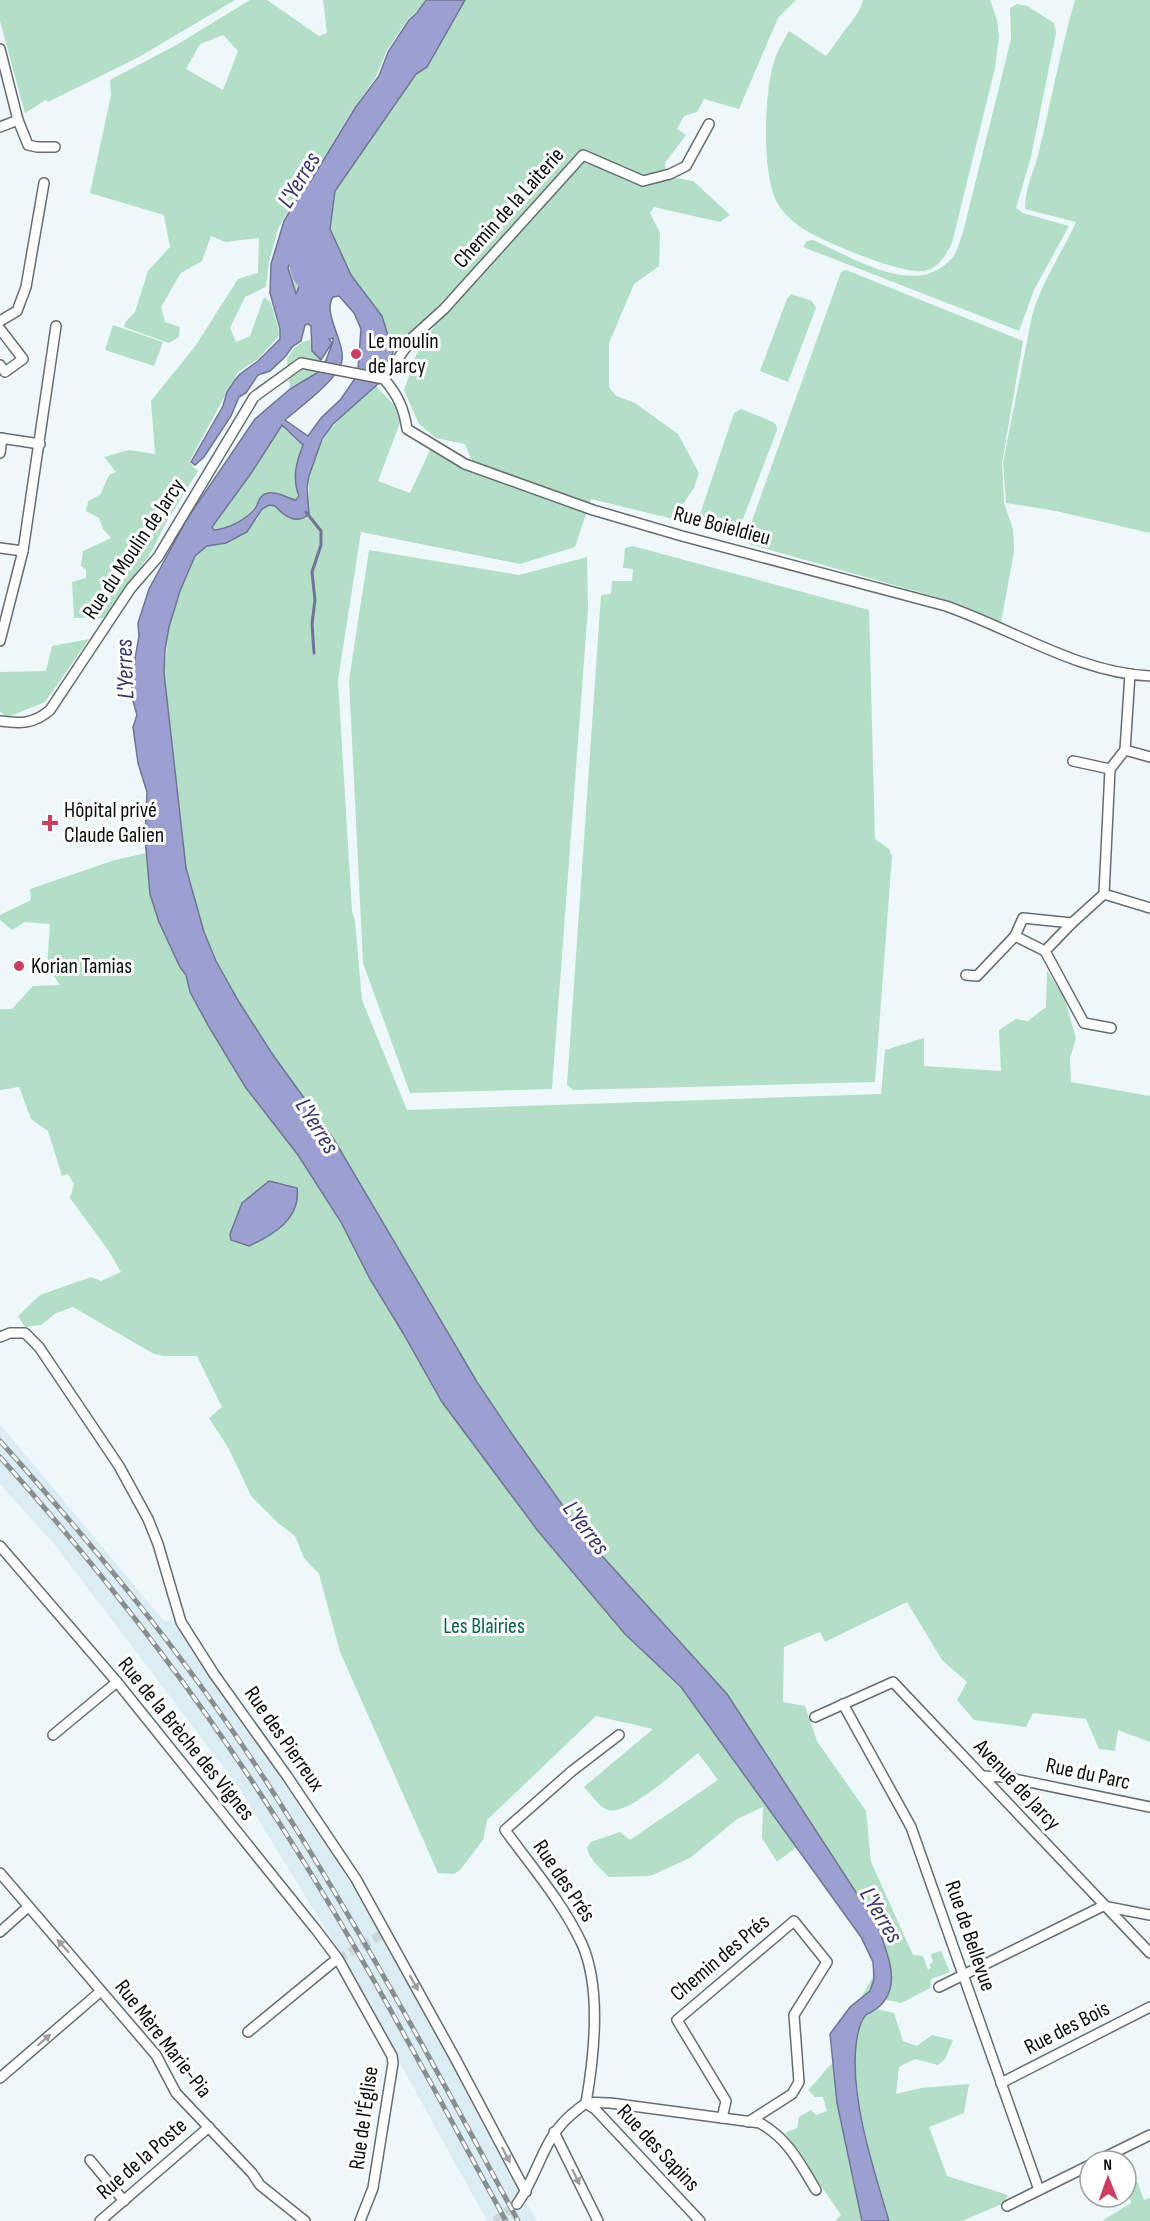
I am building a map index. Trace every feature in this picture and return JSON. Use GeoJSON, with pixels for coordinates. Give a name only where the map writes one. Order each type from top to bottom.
{"type":"FeatureCollection","features":[{"type":"Feature","properties":{"kind":"street"},"geometry":{"type":"LineString","coordinates":[[0,49],[18,120],[28,145],[55,147]]}},
{"type":"Feature","properties":{"kind":"street"},"geometry":{"type":"LineString","coordinates":[[0,127],[18,120]]}},
{"type":"Feature","properties":{"kind":"street","name":"Chemin de la Laiterie"},"geometry":{"type":"LineString","coordinates":[[384,379],[413,337],[444,309],[583,155],[643,181],[670,174],[686,166],[709,124]]}},
{"type":"Feature","properties":{"kind":"street"},"geometry":{"type":"LineString","coordinates":[[0,321],[17,311],[26,287],[44,183]]}},
{"type":"Feature","properties":{"kind":"street"},"geometry":{"type":"LineString","coordinates":[[0,641],[23,552],[56,326]]}},
{"type":"Feature","properties":{"kind":"street"},"geometry":{"type":"LineString","coordinates":[[0,329],[4,343],[23,359],[5,372],[0,365]]}},
{"type":"Feature","properties":{"kind":"street","name":"Rue du Moulin de Jarcy"},"geometry":{"type":"LineString","coordinates":[[0,721],[22,724],[33,722],[50,710],[131,588],[158,557],[255,397],[301,363],[384,379]]}},
{"type":"Feature","properties":{"kind":"street","name":"Rue Boieldieu"},"geometry":{"type":"LineString","coordinates":[[384,379],[404,410],[407,429],[465,464],[638,524],[946,606],[972,615],[1023,639],[1094,665],[1130,674],[1150,676]]}},
{"type":"Feature","properties":{"kind":"street"},"geometry":{"type":"LineString","coordinates":[[0,453],[1,438],[40,444]]}},
{"type":"Feature","properties":{"kind":"street"},"geometry":{"type":"LineString","coordinates":[[0,548],[23,552]]}},
{"type":"Feature","properties":{"kind":"street"},"geometry":{"type":"LineString","coordinates":[[1046,951],[1104,894],[1110,769],[1125,750],[1130,674]]}},
{"type":"Feature","properties":{"kind":"street"},"geometry":{"type":"LineString","coordinates":[[1125,750],[1150,757]]}},
{"type":"Feature","properties":{"kind":"street"},"geometry":{"type":"LineString","coordinates":[[1073,761],[1110,769]]}},
{"type":"Feature","properties":{"kind":"street"},"geometry":{"type":"LineString","coordinates":[[1104,894],[1150,908]]}},
{"type":"Feature","properties":{"kind":"street"},"geometry":{"type":"LineString","coordinates":[[966,975],[977,976],[1015,936],[1023,918],[1072,923]]}},
{"type":"Feature","properties":{"kind":"street"},"geometry":{"type":"LineString","coordinates":[[1015,936],[1046,951],[1084,1023],[1111,1028]]}},
{"type":"Feature","properties":{"kind":"street","name":"Rue des Pierreux"},"geometry":{"type":"LineString","coordinates":[[0,1337],[10,1333],[25,1333],[39,1347],[119,1466],[152,1527],[181,1622],[214,1674],[281,1767],[356,1879],[526,2192]]}},
{"type":"Feature","properties":{"kind":"street","name":"Rue de la Brèche des Vignes"},"geometry":{"type":"LineString","coordinates":[[0,1546],[117,1682],[338,1959]]}},
{"type":"Feature","properties":{"kind":"street"},"geometry":{"type":"LineString","coordinates":[[53,1735],[117,1682]]}},
{"type":"Feature","properties":{"kind":"street","name":"Avenue de Jarcy"},"geometry":{"type":"LineString","coordinates":[[843,1704],[893,1682],[1150,1953]]}},
{"type":"Feature","properties":{"kind":"street"},"geometry":{"type":"LineString","coordinates":[[815,1717],[843,1704]]}},
{"type":"Feature","properties":{"kind":"street","name":"Rue de Bellevue"},"geometry":{"type":"LineString","coordinates":[[843,1704],[911,1827],[1039,2190]]}},
{"type":"Feature","properties":{"kind":"street","name":"Rue des Prés"},"geometry":{"type":"LineString","coordinates":[[586,2103],[593,2062],[595,2016],[591,1978],[583,1946],[563,1910],[505,1830],[572,1771],[619,1735]]}},
{"type":"Feature","properties":{"kind":"street","name":"Rue du Parc"},"geometry":{"type":"LineString","coordinates":[[982,1776],[1005,1777],[1150,1807]]}},
{"type":"Feature","properties":{"kind":"street","name":"Rue Mère Marie-Pia"},"geometry":{"type":"LineString","coordinates":[[0,1873],[156,2055],[176,2092],[252,2173],[260,2185],[305,2221]]}},
{"type":"Feature","properties":{"kind":"street"},"geometry":{"type":"LineString","coordinates":[[939,1987],[1103,1906],[1150,1915]]}},
{"type":"Feature","properties":{"kind":"street"},"geometry":{"type":"LineString","coordinates":[[0,1932],[28,1907]]}},
{"type":"Feature","properties":{"kind":"street","name":"Chemin des Prés"},"geometry":{"type":"LineString","coordinates":[[722,2118],[726,2101],[677,2020],[794,1921],[827,1962],[794,2015],[799,2082],[792,2094],[748,2122]]}},
{"type":"Feature","properties":{"kind":"street"},"geometry":{"type":"LineString","coordinates":[[248,2032],[338,1959]]}},
{"type":"Feature","properties":{"kind":"street","name":"Rue de l'Église"},"geometry":{"type":"LineString","coordinates":[[338,1959],[392,2056],[393,2064],[373,2188],[360,2221]]}},
{"type":"Feature","properties":{"kind":"street"},"geometry":{"type":"LineString","coordinates":[[0,2078],[101,1991]]}},
{"type":"Feature","properties":{"kind":"street","name":"Rue des Bois"},"geometry":{"type":"LineString","coordinates":[[1001,2083],[1150,2007]]}},
{"type":"Feature","properties":{"kind":"street"},"geometry":{"type":"LineString","coordinates":[[517,2204],[526,2192],[539,2159],[554,2132],[586,2103],[610,2103],[760,2123],[775,2132],[789,2145],[816,2190]]}},
{"type":"Feature","properties":{"kind":"street","name":"Rue des Sapins"},"geometry":{"type":"LineString","coordinates":[[586,2103],[595,2109],[700,2221]]}},
{"type":"Feature","properties":{"kind":"street","name":"Rue de la Poste"},"geometry":{"type":"LineString","coordinates":[[100,2221],[209,2127]]}},
{"type":"Feature","properties":{"kind":"street"},"geometry":{"type":"LineString","coordinates":[[554,2132],[598,2221]]}},
{"type":"Feature","properties":{"kind":"street"},"geometry":{"type":"LineString","coordinates":[[1121,2149],[1150,2134]]}},
{"type":"Feature","properties":{"kind":"street"},"geometry":{"type":"LineString","coordinates":[[90,2160],[124,2201]]}},
{"type":"Feature","properties":{"kind":"street"},"geometry":{"type":"LineString","coordinates":[[1007,2206],[1078,2170]]}},
{"type":"Feature","properties":{"kind":"shaded area"},"geometry":{"type":"Polygon","coordinates":[[[0,1424],[164,1621],[174,1621],[341,1867],[408,1980],[537,2221],[487,2221],[335,1945],[238,1786],[55,1545],[0,1484],[0,1424]]]}},
{"type":"Feature","properties":{"kind":"green space"},"geometry":{"type":"Polygon","coordinates":[[[0,0],[235,0],[139,57],[48,102],[46,100],[25,113],[0,21],[0,0]]]}},
{"type":"Feature","properties":{"kind":"green space"},"geometry":{"type":"Polygon","coordinates":[[[250,0],[267,0],[319,36],[327,33],[323,0],[425,0],[418,11],[408,19],[387,50],[376,77],[351,112],[311,179],[299,191],[278,229],[269,262],[266,287],[245,297],[230,328],[236,342],[250,336],[264,297],[271,303],[279,336],[258,359],[238,372],[189,462],[198,471],[164,526],[153,549],[107,618],[74,618],[72,582],[86,578],[86,570],[81,566],[83,551],[111,538],[103,529],[99,518],[86,511],[88,501],[100,495],[109,475],[116,472],[104,457],[129,450],[155,454],[151,401],[196,345],[238,279],[258,273],[259,238],[226,242],[211,236],[202,261],[181,273],[161,307],[165,322],[180,327],[179,337],[169,343],[124,327],[126,321],[135,312],[148,271],[170,247],[164,215],[90,193],[111,95],[110,80],[178,44],[250,0]],[[223,35],[200,44],[186,69],[223,90],[238,51],[223,35]]]}},
{"type":"Feature","properties":{"kind":"green space","name":"Les Blairies"},"geometry":{"type":"Polygon","coordinates":[[[465,0],[796,0],[778,18],[739,109],[704,99],[697,112],[684,116],[677,129],[686,135],[665,163],[666,176],[693,181],[730,215],[720,222],[654,207],[650,213],[660,233],[659,266],[634,284],[609,343],[609,387],[616,396],[635,403],[678,434],[699,473],[694,488],[673,519],[591,499],[575,547],[520,564],[361,532],[338,680],[352,911],[355,921],[362,1000],[407,1110],[881,1094],[885,1050],[924,1038],[924,1066],[1001,1071],[999,1030],[1016,1019],[1028,1021],[1046,1007],[1047,970],[1065,1000],[1076,1038],[1070,1058],[1071,1082],[1150,1096],[1150,1742],[1118,1730],[1115,1751],[1099,1749],[1086,1719],[1033,1713],[1026,1727],[974,1720],[957,1700],[967,1682],[942,1660],[907,1602],[825,1642],[820,1632],[784,1647],[783,1702],[805,1706],[817,1741],[866,1811],[871,1862],[913,1955],[923,1956],[928,1970],[931,1968],[929,1965],[933,1962],[931,1954],[941,1951],[950,1972],[931,1979],[930,1988],[901,2003],[872,1997],[859,2001],[881,1963],[798,1846],[777,1862],[762,1838],[763,1807],[737,1819],[690,1858],[650,1876],[609,1877],[596,1864],[587,1848],[591,1842],[620,1832],[630,1840],[718,1780],[698,1753],[654,1789],[628,1806],[608,1810],[601,1806],[584,1787],[653,1729],[596,1716],[487,1820],[483,1840],[460,1870],[454,1874],[438,1873],[340,1652],[319,1574],[304,1558],[295,1536],[278,1523],[251,1496],[229,1449],[209,1418],[222,1407],[197,1356],[154,1354],[73,1307],[56,1313],[41,1325],[25,1327],[18,1316],[40,1295],[91,1277],[101,1281],[121,1272],[70,1198],[74,1184],[68,1174],[62,1176],[48,1131],[31,1119],[19,1087],[0,1090],[0,1009],[12,1009],[33,986],[60,985],[47,966],[50,924],[25,922],[12,930],[0,920],[0,915],[31,900],[30,889],[115,860],[146,853],[150,894],[180,967],[186,975],[190,992],[246,1088],[298,1155],[341,1221],[370,1279],[442,1402],[527,1456],[477,1382],[333,1138],[273,1055],[216,961],[204,932],[186,868],[164,673],[169,627],[180,591],[195,556],[207,546],[226,543],[257,520],[262,509],[269,505],[275,506],[283,515],[309,514],[311,470],[323,440],[333,426],[376,386],[395,406],[400,423],[378,481],[410,493],[430,450],[477,473],[465,444],[436,438],[419,424],[404,390],[417,353],[465,279],[393,352],[382,316],[351,275],[330,229],[335,191],[416,73],[427,67],[465,0]]]}},
{"type":"Feature","properties":{"kind":"green space"},"geometry":{"type":"Polygon","coordinates":[[[863,0],[990,0],[997,20],[999,37],[995,68],[952,243],[938,264],[924,271],[898,268],[880,262],[842,248],[800,227],[778,204],[769,174],[766,133],[768,91],[775,59],[789,31],[826,56],[859,11],[863,0]]]}},
{"type":"Feature","properties":{"kind":"green space"},"geometry":{"type":"Polygon","coordinates":[[[1075,0],[1150,0],[1150,533],[1056,511],[1006,503],[1003,462],[1032,316],[1046,280],[1076,222],[1025,209],[1028,188],[1075,0]]]}},
{"type":"Feature","properties":{"kind":"green space"},"geometry":{"type":"Polygon","coordinates":[[[1017,4],[1027,6],[1054,23],[1056,33],[1031,157],[1016,208],[1023,213],[1069,226],[1034,290],[1019,331],[803,247],[807,241],[813,240],[865,264],[903,275],[921,275],[937,270],[952,258],[963,232],[1011,39],[1010,8],[1017,4]]]}},
{"type":"Feature","properties":{"kind":"green space"},"geometry":{"type":"Polygon","coordinates":[[[297,237],[301,274],[296,295],[288,268],[297,237]]]}},
{"type":"Feature","properties":{"kind":"green space"},"geometry":{"type":"Polygon","coordinates":[[[846,270],[1023,341],[1002,463],[1004,503],[1013,529],[1014,552],[1001,622],[954,602],[749,544],[749,529],[841,272],[846,270]]]}},
{"type":"Feature","properties":{"kind":"green space"},"geometry":{"type":"Polygon","coordinates":[[[791,294],[812,301],[816,308],[788,382],[760,371],[787,299],[791,294]]]}},
{"type":"Feature","properties":{"kind":"green space"},"geometry":{"type":"Polygon","coordinates":[[[113,325],[163,342],[154,366],[105,350],[113,325]]]}},
{"type":"Feature","properties":{"kind":"green space"},"geometry":{"type":"Polygon","coordinates":[[[310,340],[312,351],[321,360],[317,371],[306,381],[290,389],[287,359],[302,342],[310,340]]]}},
{"type":"Feature","properties":{"kind":"green space"},"geometry":{"type":"Polygon","coordinates":[[[741,409],[773,422],[777,430],[740,527],[728,530],[704,523],[701,511],[734,413],[741,409]]]}},
{"type":"Feature","properties":{"kind":"green space"},"geometry":{"type":"Polygon","coordinates":[[[281,425],[303,445],[296,470],[299,496],[297,500],[277,494],[258,501],[251,512],[234,524],[214,530],[211,527],[252,472],[281,425]]]}},
{"type":"Feature","properties":{"kind":"green space"},"geometry":{"type":"Polygon","coordinates":[[[633,546],[869,610],[875,839],[889,849],[892,856],[875,1082],[573,1090],[567,1085],[601,595],[611,594],[612,581],[632,581],[633,569],[623,568],[625,548],[633,546]]]}},
{"type":"Feature","properties":{"kind":"green space"},"geometry":{"type":"Polygon","coordinates":[[[369,550],[519,575],[587,557],[588,608],[552,1089],[410,1093],[363,963],[349,680],[369,550]]]}},
{"type":"Feature","properties":{"kind":"green space"},"geometry":{"type":"Polygon","coordinates":[[[89,639],[45,702],[8,717],[0,712],[0,672],[46,671],[52,646],[89,639]]]}},
{"type":"Feature","properties":{"kind":"green space"},"geometry":{"type":"Polygon","coordinates":[[[877,2009],[894,2013],[903,2041],[917,2046],[932,2035],[953,2040],[945,2059],[938,2065],[915,2059],[899,2067],[896,2094],[921,2088],[969,2084],[964,2113],[929,2127],[947,2176],[1008,2195],[1004,2203],[962,2221],[889,2221],[868,2147],[857,2086],[858,2034],[866,2016],[877,2009]]]}},
{"type":"Feature","properties":{"kind":"green space"},"geometry":{"type":"Polygon","coordinates":[[[833,2063],[837,2103],[862,2221],[835,2221],[841,2215],[785,2133],[797,2128],[799,2117],[811,2110],[816,2115],[827,2111],[823,2097],[815,2097],[808,2090],[833,2063]]]}},
{"type":"Feature","properties":{"kind":"green space"},"geometry":{"type":"Polygon","coordinates":[[[1138,2184],[1144,2200],[1150,2198],[1150,2221],[1102,2221],[1121,2209],[1138,2209],[1138,2184]]]}},
{"type":"Feature","properties":{"kind":"water"},"geometry":{"type":"Polygon","coordinates":[[[426,0],[465,0],[427,67],[416,74],[335,191],[330,229],[351,275],[382,316],[393,352],[391,364],[379,383],[333,424],[322,439],[309,476],[307,488],[309,514],[300,519],[291,518],[275,506],[269,505],[262,509],[247,532],[226,543],[207,546],[195,556],[180,591],[169,627],[164,673],[186,868],[204,932],[216,961],[239,1002],[273,1055],[333,1138],[477,1382],[585,1537],[727,1694],[878,1926],[890,1965],[891,1982],[884,2001],[862,2021],[856,2042],[855,2066],[865,2134],[889,2221],[862,2221],[837,2103],[830,2034],[850,2007],[870,1991],[874,1979],[873,1962],[861,1937],[681,1687],[625,1634],[538,1531],[442,1402],[370,1279],[341,1222],[298,1155],[246,1088],[209,1027],[190,992],[186,975],[159,922],[150,894],[145,837],[147,792],[138,763],[133,727],[137,715],[131,682],[139,636],[138,623],[149,589],[187,519],[255,419],[290,389],[322,370],[333,342],[333,338],[329,339],[332,343],[321,360],[312,351],[311,326],[305,325],[301,341],[293,346],[270,371],[258,375],[246,393],[239,397],[231,416],[204,457],[195,465],[191,462],[235,380],[280,339],[280,329],[270,293],[271,264],[284,221],[355,108],[379,76],[388,52],[409,20],[426,0]],[[297,239],[288,268],[296,294],[302,266],[297,239]],[[339,296],[333,297],[330,311],[342,352],[340,367],[318,392],[285,420],[308,436],[321,418],[341,399],[356,377],[358,369],[361,329],[354,313],[339,296]],[[282,425],[252,472],[212,527],[214,530],[225,528],[243,519],[256,507],[260,498],[265,494],[275,493],[296,500],[299,496],[296,470],[303,445],[282,425]]]}},
{"type":"Feature","properties":{"kind":"water"},"geometry":{"type":"Polygon","coordinates":[[[269,1181],[297,1188],[295,1209],[290,1217],[276,1231],[249,1246],[231,1240],[230,1234],[242,1203],[269,1181]]]}},
{"type":"Feature","properties":{"kind":"waterway","name":"L'Yerres"},"geometry":{"type":"LineString","coordinates":[[300,222],[296,260],[300,275],[315,294]]}},
{"type":"Feature","properties":{"kind":"waterway"},"geometry":{"type":"LineString","coordinates":[[306,512],[321,531],[321,545],[312,572],[315,600],[312,624],[314,653]]}},
{"type":"Feature","properties":{"kind":"tunnel"},"geometry":{"type":"LineString","coordinates":[[338,1959],[386,1932]]}},
{"type":"Feature","properties":{"kind":"tunnel"},"geometry":{"type":"LineString","coordinates":[[495,2221],[517,2204]]}},
{"type":"Feature","properties":{"kind":"railway"},"geometry":{"type":"LineString","coordinates":[[0,1441],[104,1561],[170,1645],[202,1687],[262,1775],[363,1940],[518,2221]]}},
{"type":"Feature","properties":{"kind":"railway"},"geometry":{"type":"LineString","coordinates":[[0,1457],[81,1551],[157,1648],[194,1697],[264,1799],[352,1942],[506,2221]]}},
{"type":"Feature","properties":{"kind":"place","name":"Le moulin de Jarcy"},"geometry":{"type":"Point","coordinates":[356,354]}},
{"type":"Feature","properties":{"kind":"place","name":"Hôpital privé Claude Galien"},"geometry":{"type":"Point","coordinates":[50,823]}},
{"type":"Feature","properties":{"kind":"place","name":"Korian Tamias"},"geometry":{"type":"Point","coordinates":[19,966]}}]}
